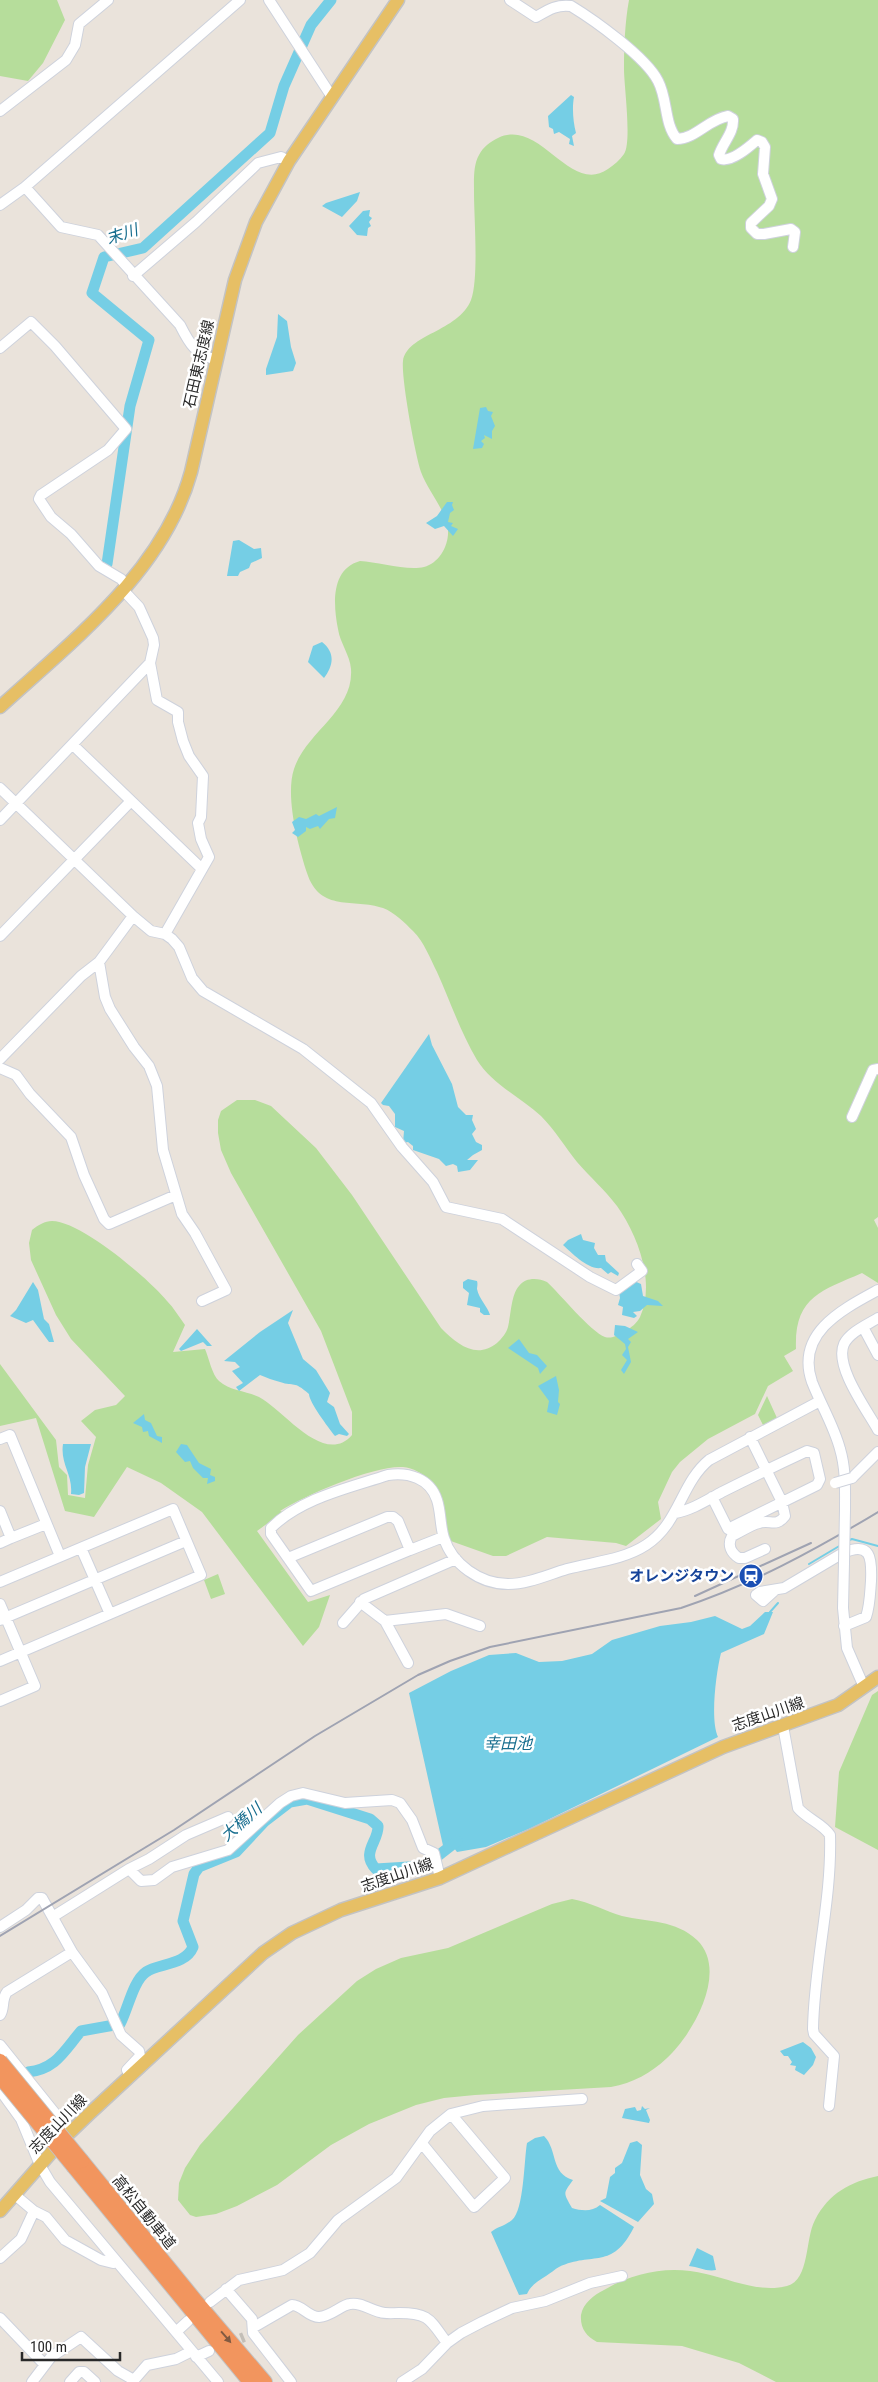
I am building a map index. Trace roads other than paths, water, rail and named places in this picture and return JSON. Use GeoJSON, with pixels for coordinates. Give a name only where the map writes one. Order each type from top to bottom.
{"type":"FeatureCollection","features":[{"type":"Feature","properties":{"kind":"highway","name":"高松自動車道"},"geometry":{"type":"LineString","coordinates":[[0,2061],[78,2164],[250,2382]]}},
{"type":"Feature","properties":{"kind":"highway","name":"高松自動車道"},"geometry":{"type":"LineString","coordinates":[[0,2077],[78,2164],[265,2382]]}},
{"type":"Feature","properties":{"kind":"main road","name":"石田東志度線"},"geometry":{"type":"LineString","coordinates":[[0,707],[106,610],[161,540],[184,499],[235,280],[266,200],[289,161],[398,0]]}},
{"type":"Feature","properties":{"kind":"main road","name":"志度山川線"},"geometry":{"type":"LineString","coordinates":[[0,2211],[70,2132],[263,1953],[292,1933],[341,1910],[440,1878],[723,1747],[838,1705],[878,1677]]}},
{"type":"Feature","properties":{"kind":"street"},"geometry":{"type":"LineString","coordinates":[[0,111],[66,60],[75,45],[79,24],[108,0]]}},
{"type":"Feature","properties":{"kind":"street"},"geometry":{"type":"LineString","coordinates":[[2,200],[25,187],[240,0]]}},
{"type":"Feature","properties":{"kind":"street"},"geometry":{"type":"LineString","coordinates":[[269,0],[332,96]]}},
{"type":"Feature","properties":{"kind":"street"},"geometry":{"type":"LineString","coordinates":[[510,0],[536,17],[552,7],[563,4],[571,6],[617,40],[658,80],[667,108],[670,131],[677,139],[684,139],[709,123],[728,116],[733,118],[733,124],[719,154],[721,159],[732,158],[756,140],[762,142],[765,147],[763,174],[772,199],[769,206],[751,223],[751,228],[757,234],[791,229],[795,232],[793,247]]}},
{"type":"Feature","properties":{"kind":"street"},"geometry":{"type":"LineString","coordinates":[[133,276],[196,222],[258,163],[281,157],[289,161]]}},
{"type":"Feature","properties":{"kind":"street"},"geometry":{"type":"LineString","coordinates":[[25,187],[61,228],[98,236],[180,325],[188,341],[202,355],[216,360]]}},
{"type":"Feature","properties":{"kind":"street"},"geometry":{"type":"LineString","coordinates":[[0,348],[32,322],[126,429],[108,450],[41,495],[39,499],[51,516],[71,534],[99,566],[120,579],[139,607],[153,638],[154,645],[150,664],[157,700],[178,712],[178,722],[186,748],[203,776],[201,817],[198,823],[201,839],[209,858],[165,934]]}},
{"type":"Feature","properties":{"kind":"street"},"geometry":{"type":"LineString","coordinates":[[0,820],[150,664]]}},
{"type":"Feature","properties":{"kind":"street"},"geometry":{"type":"LineString","coordinates":[[73,745],[202,869]]}},
{"type":"Feature","properties":{"kind":"street"},"geometry":{"type":"LineString","coordinates":[[0,788],[133,916],[152,931],[165,934],[179,946],[192,978],[203,990],[303,1049],[371,1103],[402,1147],[433,1182],[446,1207],[502,1219],[590,1277],[616,1290],[642,1271],[637,1264]]}},
{"type":"Feature","properties":{"kind":"street"},"geometry":{"type":"LineString","coordinates":[[0,936],[131,801]]}},
{"type":"Feature","properties":{"kind":"street"},"geometry":{"type":"LineString","coordinates":[[0,1059],[81,976],[99,962],[133,916]]}},
{"type":"Feature","properties":{"kind":"street"},"geometry":{"type":"LineString","coordinates":[[99,962],[110,1009],[134,1047],[149,1066],[157,1086],[163,1150],[182,1214],[195,1233],[226,1290],[202,1301]]}},
{"type":"Feature","properties":{"kind":"street"},"geometry":{"type":"LineString","coordinates":[[0,1068],[16,1076],[30,1094],[71,1137],[84,1175],[104,1219],[109,1224],[176,1195]]}},
{"type":"Feature","properties":{"kind":"street"},"geometry":{"type":"LineString","coordinates":[[852,1117],[873,1070],[878,1069]]}},
{"type":"Feature","properties":{"kind":"street"},"geometry":{"type":"LineString","coordinates":[[864,1687],[847,1648],[844,1626],[844,1464],[840,1448],[812,1380],[809,1365],[816,1336],[837,1313],[878,1290]]}},
{"type":"Feature","properties":{"kind":"street"},"geometry":{"type":"LineString","coordinates":[[878,1318],[849,1337],[844,1345],[842,1356],[844,1369],[878,1430]]}},
{"type":"Feature","properties":{"kind":"street"},"geometry":{"type":"LineString","coordinates":[[863,1327],[878,1355]]}},
{"type":"Feature","properties":{"kind":"street"},"geometry":{"type":"LineString","coordinates":[[443,1537],[311,1591],[271,1534],[271,1528],[276,1522],[312,1502],[388,1474],[401,1473],[414,1476],[432,1490],[437,1500],[443,1537],[456,1559],[476,1576],[490,1582],[506,1584],[524,1582],[630,1553],[647,1544],[660,1533],[675,1513],[700,1467],[718,1453],[820,1401]]}},
{"type":"Feature","properties":{"kind":"street"},"geometry":{"type":"LineString","coordinates":[[0,1439],[10,1435],[60,1556]]}},
{"type":"Feature","properties":{"kind":"street"},"geometry":{"type":"LineString","coordinates":[[750,1437],[782,1502],[785,1516],[778,1523],[760,1522],[732,1536],[730,1540],[731,1552],[739,1558],[746,1558],[765,1549]]}},
{"type":"Feature","properties":{"kind":"street"},"geometry":{"type":"LineString","coordinates":[[675,1513],[807,1451],[814,1453],[820,1483]]}},
{"type":"Feature","properties":{"kind":"street"},"geometry":{"type":"LineString","coordinates":[[712,1497],[728,1529],[820,1483],[826,1485],[852,1478],[878,1452]]}},
{"type":"Feature","properties":{"kind":"street"},"geometry":{"type":"LineString","coordinates":[[0,1582],[173,1509],[202,1575],[0,1661]]}},
{"type":"Feature","properties":{"kind":"street"},"geometry":{"type":"LineString","coordinates":[[0,1511],[11,1538]]}},
{"type":"Feature","properties":{"kind":"street"},"geometry":{"type":"LineString","coordinates":[[288,1558],[387,1517],[393,1517],[398,1521],[410,1550]]}},
{"type":"Feature","properties":{"kind":"street"},"geometry":{"type":"LineString","coordinates":[[0,1543],[46,1524]]}},
{"type":"Feature","properties":{"kind":"street"},"geometry":{"type":"LineString","coordinates":[[3,1619],[186,1541]]}},
{"type":"Feature","properties":{"kind":"street"},"geometry":{"type":"LineString","coordinates":[[81,1548],[110,1614]]}},
{"type":"Feature","properties":{"kind":"street"},"geometry":{"type":"LineString","coordinates":[[774,1591],[824,1566],[843,1553],[861,1548],[868,1553],[872,1560],[870,1608],[866,1617],[844,1626]]}},
{"type":"Feature","properties":{"kind":"street"},"geometry":{"type":"LineString","coordinates":[[343,1623],[360,1602],[456,1559]]}},
{"type":"Feature","properties":{"kind":"street"},"geometry":{"type":"LineString","coordinates":[[360,1602],[385,1621],[408,1663]]}},
{"type":"Feature","properties":{"kind":"street"},"geometry":{"type":"LineString","coordinates":[[0,1604],[3,1619],[21,1652],[35,1686],[0,1701]]}},
{"type":"Feature","properties":{"kind":"street"},"geometry":{"type":"LineString","coordinates":[[385,1621],[446,1614],[480,1626]]}},
{"type":"Feature","properties":{"kind":"street"},"geometry":{"type":"LineString","coordinates":[[782,1726],[798,1808],[806,1817],[825,1828],[830,1835],[824,1920],[813,1996],[814,2034],[834,2056],[829,2106]]}},
{"type":"Feature","properties":{"kind":"street"},"geometry":{"type":"LineString","coordinates":[[129,1869],[141,1881],[154,1880],[172,1867],[228,1850],[280,1803],[291,1796],[303,1793],[345,1803],[392,1800],[400,1803],[412,1820],[423,1848],[434,1852],[440,1878]]}},
{"type":"Feature","properties":{"kind":"street"},"geometry":{"type":"LineString","coordinates":[[54,1916],[129,1869],[149,1859],[186,1834],[228,1817]]}},
{"type":"Feature","properties":{"kind":"street"},"geometry":{"type":"LineString","coordinates":[[0,1927],[26,1910],[38,1898],[42,1898],[54,1916],[72,1952],[102,1993],[121,2035],[139,2051],[140,2056],[127,2070],[130,2076]]}},
{"type":"Feature","properties":{"kind":"street"},"geometry":{"type":"LineString","coordinates":[[0,2015],[3,2010],[3,1998],[7,1992],[72,1952]]}},
{"type":"Feature","properties":{"kind":"street"},"geometry":{"type":"LineString","coordinates":[[0,2045],[70,2132]]}},
{"type":"Feature","properties":{"kind":"street"},"geometry":{"type":"LineString","coordinates":[[0,2090],[21,2119],[40,2164],[50,2182],[218,2382]]}},
{"type":"Feature","properties":{"kind":"street"},"geometry":{"type":"LineString","coordinates":[[210,2302],[239,2280],[283,2270],[298,2263],[310,2253],[338,2220],[396,2178],[430,2131],[451,2114],[483,2106],[582,2099]]}},
{"type":"Feature","properties":{"kind":"street"},"geometry":{"type":"LineString","coordinates":[[420,2144],[474,2206],[505,2178],[451,2114]]}},
{"type":"Feature","properties":{"kind":"street"},"geometry":{"type":"LineString","coordinates":[[15,2195],[34,2211],[46,2217],[65,2240],[101,2260],[113,2263],[116,2261]]}},
{"type":"Feature","properties":{"kind":"street"},"geometry":{"type":"LineString","coordinates":[[0,2258],[21,2240],[34,2211]]}},
{"type":"Feature","properties":{"kind":"street"},"geometry":{"type":"LineString","coordinates":[[402,2382],[422,2369],[447,2343],[460,2333],[512,2308],[544,2301],[590,2283],[622,2276]]}},
{"type":"Feature","properties":{"kind":"street"},"geometry":{"type":"LineString","coordinates":[[226,2289],[252,2319],[251,2332],[290,2382]]}},
{"type":"Feature","properties":{"kind":"street"},"geometry":{"type":"LineString","coordinates":[[251,2332],[292,2305],[297,2305],[309,2314],[320,2317],[340,2311],[344,2306],[356,2304],[380,2313],[417,2313],[426,2316],[447,2343]]}},
{"type":"Feature","properties":{"kind":"street"},"geometry":{"type":"LineString","coordinates":[[0,2318],[45,2365]]}},
{"type":"Feature","properties":{"kind":"street"},"geometry":{"type":"LineString","coordinates":[[176,2332],[188,2321]]}},
{"type":"Feature","properties":{"kind":"street"},"geometry":{"type":"LineString","coordinates":[[32,2382],[51,2357],[81,2337],[118,2372],[134,2380],[147,2365],[209,2351]]}},
{"type":"Feature","properties":{"kind":"street"},"geometry":{"type":"LineString","coordinates":[[70,2382],[79,2372],[84,2372],[95,2382]]}},
{"type":"Feature","properties":{"kind":"water"},"geometry":{"type":"Polygon","coordinates":[[[571,95],[574,97],[573,115],[576,133],[572,136],[574,146],[569,144],[570,139],[559,132],[554,134],[553,129],[549,127],[548,116],[571,95]]]}},
{"type":"Feature","properties":{"kind":"water"},"geometry":{"type":"Polygon","coordinates":[[[360,192],[357,201],[342,217],[322,206],[326,203],[360,192]]]}},
{"type":"Feature","properties":{"kind":"water"},"geometry":{"type":"Polygon","coordinates":[[[370,210],[369,216],[372,218],[369,222],[371,226],[368,228],[367,236],[357,235],[349,226],[363,211],[370,210]]]}},
{"type":"Feature","properties":{"kind":"water"},"geometry":{"type":"Polygon","coordinates":[[[278,314],[287,321],[291,347],[296,363],[293,371],[266,375],[266,369],[277,337],[278,314]]]}},
{"type":"Feature","properties":{"kind":"water"},"geometry":{"type":"Polygon","coordinates":[[[486,407],[488,411],[493,412],[491,416],[495,426],[492,431],[492,439],[484,435],[485,438],[481,441],[484,444],[482,448],[473,449],[480,408],[486,407]]]}},
{"type":"Feature","properties":{"kind":"water"},"geometry":{"type":"Polygon","coordinates":[[[447,502],[453,502],[454,510],[450,513],[448,522],[453,523],[451,526],[458,529],[453,536],[444,526],[435,529],[426,523],[437,516],[447,502]]]}},
{"type":"Feature","properties":{"kind":"water"},"geometry":{"type":"Polygon","coordinates":[[[239,540],[254,549],[261,548],[262,558],[251,563],[249,568],[240,572],[238,576],[227,576],[233,541],[239,540]]]}},
{"type":"Feature","properties":{"kind":"water"},"geometry":{"type":"Polygon","coordinates":[[[322,642],[329,651],[332,660],[324,678],[308,662],[313,646],[322,642]]]}},
{"type":"Feature","properties":{"kind":"water"},"geometry":{"type":"Polygon","coordinates":[[[337,807],[335,818],[329,819],[320,829],[318,826],[310,829],[306,827],[306,831],[298,837],[292,833],[295,830],[292,822],[299,817],[306,819],[316,814],[319,816],[337,807]]]}},
{"type":"Feature","properties":{"kind":"water"},"geometry":{"type":"Polygon","coordinates":[[[429,1034],[432,1045],[452,1084],[458,1107],[466,1115],[473,1115],[472,1120],[476,1129],[472,1134],[476,1142],[482,1145],[482,1150],[467,1160],[478,1160],[470,1170],[458,1172],[457,1166],[453,1164],[446,1166],[439,1159],[413,1150],[413,1146],[408,1142],[403,1143],[404,1131],[395,1127],[395,1114],[389,1106],[381,1103],[429,1034]]]}},
{"type":"Feature","properties":{"kind":"water"},"geometry":{"type":"Polygon","coordinates":[[[581,1234],[583,1240],[595,1243],[594,1248],[598,1255],[605,1255],[606,1261],[619,1273],[618,1276],[611,1272],[608,1274],[601,1268],[586,1264],[563,1245],[568,1240],[581,1234]]]}},
{"type":"Feature","properties":{"kind":"water"},"geometry":{"type":"Polygon","coordinates":[[[468,1279],[477,1281],[478,1293],[490,1315],[484,1315],[480,1312],[480,1308],[467,1305],[469,1293],[463,1288],[463,1282],[468,1279]]]}},
{"type":"Feature","properties":{"kind":"water"},"geometry":{"type":"Polygon","coordinates":[[[634,1281],[641,1284],[643,1296],[658,1301],[663,1306],[647,1305],[640,1311],[633,1312],[637,1316],[634,1318],[622,1315],[623,1307],[618,1305],[619,1292],[634,1281]]]}},
{"type":"Feature","properties":{"kind":"water"},"geometry":{"type":"Polygon","coordinates":[[[33,1282],[38,1290],[44,1319],[49,1324],[54,1342],[49,1342],[33,1320],[26,1323],[10,1316],[16,1310],[33,1282]]]}},
{"type":"Feature","properties":{"kind":"water"},"geometry":{"type":"Polygon","coordinates":[[[293,1310],[288,1323],[303,1359],[316,1370],[330,1393],[327,1402],[334,1407],[340,1424],[349,1434],[347,1436],[339,1434],[335,1436],[315,1408],[309,1394],[297,1385],[280,1382],[260,1375],[239,1391],[236,1387],[243,1383],[232,1371],[240,1367],[235,1362],[224,1361],[260,1332],[293,1310]]]}},
{"type":"Feature","properties":{"kind":"water"},"geometry":{"type":"Polygon","coordinates":[[[615,1325],[625,1326],[638,1332],[628,1339],[631,1342],[628,1347],[631,1362],[624,1374],[621,1370],[627,1360],[622,1355],[626,1349],[625,1344],[614,1335],[615,1325]]]}},
{"type":"Feature","properties":{"kind":"water"},"geometry":{"type":"Polygon","coordinates":[[[197,1329],[212,1346],[207,1346],[203,1342],[181,1351],[179,1349],[197,1329]]]}},
{"type":"Feature","properties":{"kind":"water"},"geometry":{"type":"Polygon","coordinates":[[[519,1339],[529,1353],[537,1355],[547,1366],[540,1374],[538,1368],[508,1348],[519,1339]]]}},
{"type":"Feature","properties":{"kind":"water"},"geometry":{"type":"Polygon","coordinates":[[[556,1376],[559,1390],[558,1402],[560,1404],[557,1415],[547,1412],[549,1401],[538,1386],[556,1376]]]}},
{"type":"Feature","properties":{"kind":"water"},"geometry":{"type":"Polygon","coordinates":[[[144,1414],[145,1420],[151,1423],[157,1436],[162,1437],[162,1443],[149,1436],[148,1431],[143,1432],[142,1427],[133,1423],[144,1414]]]}},
{"type":"Feature","properties":{"kind":"water"},"geometry":{"type":"Polygon","coordinates":[[[63,1444],[91,1444],[85,1467],[84,1493],[79,1495],[71,1494],[70,1481],[63,1457],[63,1444]]]}},
{"type":"Feature","properties":{"kind":"water"},"geometry":{"type":"Polygon","coordinates":[[[181,1444],[187,1445],[199,1463],[211,1469],[210,1475],[215,1477],[215,1481],[207,1484],[208,1478],[203,1478],[193,1468],[190,1461],[185,1462],[176,1452],[181,1444]]]}},
{"type":"Feature","properties":{"kind":"water","name":"幸田池"},"geometry":{"type":"Polygon","coordinates":[[[765,1612],[773,1612],[764,1634],[721,1653],[717,1672],[714,1708],[714,1720],[718,1737],[531,1828],[486,1847],[457,1852],[454,1848],[444,1850],[409,1693],[451,1671],[489,1655],[516,1653],[539,1662],[562,1661],[592,1654],[612,1640],[660,1626],[691,1622],[715,1616],[742,1629],[750,1626],[765,1612]]]}},
{"type":"Feature","properties":{"kind":"water"},"geometry":{"type":"Polygon","coordinates":[[[803,2042],[811,2048],[816,2057],[813,2065],[804,2075],[795,2070],[796,2066],[790,2065],[792,2062],[788,2056],[784,2056],[780,2051],[803,2042]]]}},
{"type":"Feature","properties":{"kind":"water"},"geometry":{"type":"Polygon","coordinates":[[[642,2106],[645,2109],[650,2108],[646,2110],[650,2120],[649,2123],[622,2118],[625,2109],[635,2107],[637,2111],[641,2110],[642,2106]]]}},
{"type":"Feature","properties":{"kind":"water"},"geometry":{"type":"Polygon","coordinates":[[[544,2136],[551,2148],[557,2167],[566,2177],[573,2180],[565,2193],[572,2208],[587,2210],[594,2209],[600,2205],[634,2227],[626,2241],[618,2250],[610,2255],[571,2262],[559,2267],[535,2284],[527,2294],[519,2295],[491,2232],[512,2220],[516,2215],[521,2196],[527,2143],[535,2138],[544,2136]]]}},
{"type":"Feature","properties":{"kind":"water"},"geometry":{"type":"Polygon","coordinates":[[[637,2141],[642,2145],[640,2175],[646,2189],[652,2194],[654,2204],[638,2222],[600,2201],[606,2198],[610,2177],[615,2173],[615,2168],[622,2163],[630,2143],[637,2141]]]}},
{"type":"Feature","properties":{"kind":"water"},"geometry":{"type":"Polygon","coordinates":[[[697,2248],[713,2256],[716,2270],[689,2266],[697,2248]]]}},
{"type":"Feature","properties":{"kind":"waterway","name":"末川"},"geometry":{"type":"LineString","coordinates":[[107,564],[130,406],[149,340],[92,293],[104,257],[143,248],[270,133],[284,86],[311,25],[331,0]]}},
{"type":"Feature","properties":{"kind":"waterway"},"geometry":{"type":"LineString","coordinates":[[847,1541],[852,1539],[878,1546]]}},
{"type":"Feature","properties":{"kind":"waterway"},"geometry":{"type":"LineString","coordinates":[[809,1564],[841,1545]]}},
{"type":"Feature","properties":{"kind":"waterway"},"geometry":{"type":"LineString","coordinates":[[770,1612],[778,1603]]}},
{"type":"Feature","properties":{"kind":"waterway","name":"大橋川"},"geometry":{"type":"LineString","coordinates":[[28,2072],[38,2070],[53,2063],[81,2031],[120,2024],[134,1988],[141,1976],[151,1969],[178,1961],[189,1953],[193,1947],[183,1921],[194,1874],[199,1867],[236,1852],[264,1822],[290,1802],[307,1799],[370,1819],[378,1826],[370,1852],[370,1858],[376,1869],[425,1866],[457,1841]]}},
{"type":"Feature","properties":{"kind":"tunnel"},"geometry":{"type":"LineString","coordinates":[[227,2344],[244,2337]]}},
{"type":"Feature","properties":{"kind":"railway"},"geometry":{"type":"LineString","coordinates":[[0,1936],[174,1830],[315,1736],[418,1675],[490,1647],[681,1608],[707,1599],[782,1566],[878,1512]]}},
{"type":"Feature","properties":{"kind":"railway"},"geometry":{"type":"LineString","coordinates":[[695,1596],[811,1543]]}},
{"type":"Feature","properties":{"kind":"place","name":"オレンジタウン"},"geometry":{"type":"Point","coordinates":[751,1576]}}]}
